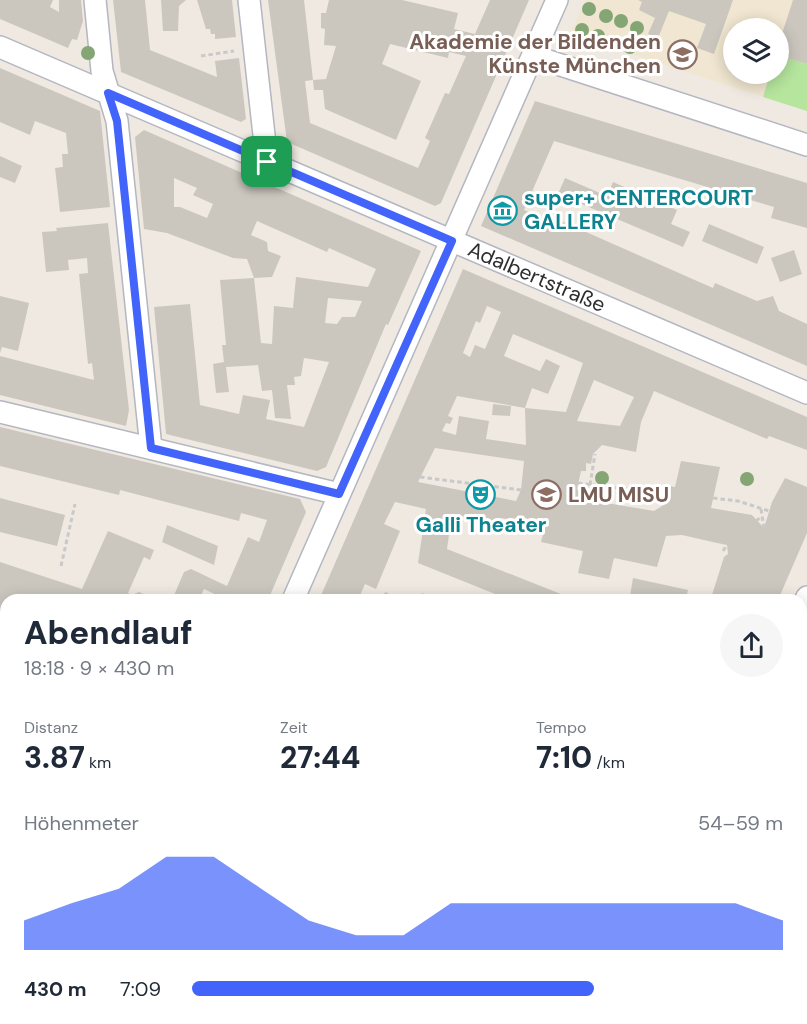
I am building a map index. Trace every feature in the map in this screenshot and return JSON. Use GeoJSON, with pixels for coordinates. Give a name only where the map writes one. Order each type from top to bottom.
{"type":"FeatureCollection","features":[{"type":"Feature","properties":{"kind":"street"},"geometry":{"type":"LineString","coordinates":[[95,0],[102,71],[117,121],[151,448]]}},
{"type":"Feature","properties":{"kind":"street"},"geometry":{"type":"LineString","coordinates":[[249,0],[267,162]]}},
{"type":"Feature","properties":{"kind":"street"},"geometry":{"type":"LineString","coordinates":[[296,594],[557,0]]}},
{"type":"Feature","properties":{"kind":"street","name":"Adalbertstraße"},"geometry":{"type":"LineString","coordinates":[[0,47],[807,393]]}},
{"type":"Feature","properties":{"kind":"street"},"geometry":{"type":"LineString","coordinates":[[533,56],[807,145]]}},
{"type":"Feature","properties":{"kind":"street"},"geometry":{"type":"LineString","coordinates":[[0,412],[339,494]]}},
{"type":"Feature","properties":{"kind":"path"},"geometry":{"type":"LineString","coordinates":[[201,56],[242,51]]}},
{"type":"Feature","properties":{"kind":"path"},"geometry":{"type":"LineString","coordinates":[[590,485],[595,454]]}},
{"type":"Feature","properties":{"kind":"path"},"geometry":{"type":"LineString","coordinates":[[420,477],[521,490]]}},
{"type":"Feature","properties":{"kind":"path"},"geometry":{"type":"LineString","coordinates":[[578,483],[668,494]]}},
{"type":"Feature","properties":{"kind":"path"},"geometry":{"type":"LineString","coordinates":[[713,498],[738,501],[769,511]]}},
{"type":"Feature","properties":{"kind":"path"},"geometry":{"type":"LineString","coordinates":[[61,566],[75,504]]}},
{"type":"Feature","properties":{"kind":"path"},"geometry":{"type":"LineString","coordinates":[[761,509],[764,528]]}},
{"type":"Feature","properties":{"kind":"path"},"geometry":{"type":"LineString","coordinates":[[756,521],[761,517]]}},
{"type":"Feature","properties":{"kind":"path"},"geometry":{"type":"LineString","coordinates":[[723,551],[727,545]]}},
{"type":"Feature","properties":{"kind":"shaded area","name":"Akademie der Bildenden Künste München"},"geometry":{"type":"Polygon","coordinates":[[[586,0],[807,0],[807,111],[724,84],[789,84],[789,18],[723,18],[723,84],[570,34],[586,0]]]}},
{"type":"Feature","properties":{"kind":"green space"},"geometry":{"type":"Polygon","coordinates":[[[789,58],[807,64],[807,111],[763,97],[767,84],[789,84],[789,58]]]}},
{"type":"Feature","properties":{"kind":"building"},"geometry":{"type":"Polygon","coordinates":[[[0,0],[53,0],[50,7],[59,12],[59,0],[81,0],[83,21],[77,40],[72,39],[68,48],[0,19],[0,0]]]}},
{"type":"Feature","properties":{"kind":"building"},"geometry":{"type":"Polygon","coordinates":[[[113,0],[145,0],[150,50],[217,77],[215,61],[239,58],[246,119],[241,122],[121,72],[113,0]]]}},
{"type":"Feature","properties":{"kind":"building"},"geometry":{"type":"Polygon","coordinates":[[[161,0],[186,0],[179,6],[178,31],[163,31],[161,0]]]}},
{"type":"Feature","properties":{"kind":"building"},"geometry":{"type":"Polygon","coordinates":[[[197,0],[232,0],[236,37],[215,39],[215,34],[211,34],[210,29],[206,29],[197,0]]]}},
{"type":"Feature","properties":{"kind":"building"},"geometry":{"type":"Polygon","coordinates":[[[268,0],[304,0],[313,80],[326,79],[336,46],[324,45],[325,29],[321,28],[321,13],[326,13],[329,0],[402,0],[458,13],[454,29],[475,34],[490,0],[529,0],[441,203],[435,206],[287,142],[268,0]],[[390,44],[382,64],[421,81],[396,140],[325,109],[323,90],[314,90],[313,80],[305,81],[310,123],[418,168],[430,141],[425,138],[445,93],[449,94],[466,56],[449,52],[448,58],[390,44]]]}},
{"type":"Feature","properties":{"kind":"building"},"geometry":{"type":"Polygon","coordinates":[[[638,0],[733,0],[727,18],[723,18],[723,28],[714,54],[697,48],[706,24],[669,11],[658,38],[648,34],[655,18],[639,10],[642,2],[638,0]]]}},
{"type":"Feature","properties":{"kind":"building"},"geometry":{"type":"Polygon","coordinates":[[[793,0],[807,0],[807,64],[789,58],[789,18],[787,18],[793,0]]]}},
{"type":"Feature","properties":{"kind":"building"},"geometry":{"type":"Polygon","coordinates":[[[0,68],[100,111],[110,207],[60,212],[55,168],[63,167],[62,154],[68,154],[66,133],[35,121],[30,135],[0,122],[0,68]]]}},
{"type":"Feature","properties":{"kind":"building"},"geometry":{"type":"Polygon","coordinates":[[[535,101],[807,183],[807,228],[771,218],[774,207],[554,141],[524,210],[551,221],[552,217],[713,288],[715,283],[757,301],[773,296],[779,311],[807,324],[807,366],[481,226],[535,101]]]}},
{"type":"Feature","properties":{"kind":"building"},"geometry":{"type":"Polygon","coordinates":[[[144,130],[421,251],[388,325],[386,324],[326,467],[317,471],[166,434],[154,307],[190,304],[200,405],[239,414],[243,395],[270,400],[266,419],[304,427],[329,362],[304,358],[301,376],[294,377],[295,385],[287,385],[291,419],[275,418],[272,390],[262,391],[258,365],[226,367],[229,392],[216,393],[213,364],[224,362],[222,345],[226,345],[220,280],[254,278],[247,259],[233,258],[167,233],[144,229],[135,137],[144,130]],[[174,178],[174,207],[180,207],[207,218],[213,204],[193,195],[197,188],[174,178]],[[257,221],[251,235],[267,242],[268,251],[281,256],[272,277],[254,278],[261,343],[272,344],[274,306],[293,308],[296,277],[368,287],[376,269],[329,248],[327,252],[257,221]],[[328,298],[325,323],[337,324],[342,317],[355,317],[362,301],[328,298]]]}},
{"type":"Feature","properties":{"kind":"building"},"geometry":{"type":"Polygon","coordinates":[[[0,156],[22,166],[15,183],[0,177],[0,156]]]}},
{"type":"Feature","properties":{"kind":"building"},"geometry":{"type":"Polygon","coordinates":[[[565,178],[607,196],[613,182],[677,210],[671,224],[690,232],[683,247],[558,194],[565,178]]]}},
{"type":"Feature","properties":{"kind":"building"},"geometry":{"type":"Polygon","coordinates":[[[108,223],[129,410],[126,426],[0,395],[0,356],[94,380],[92,363],[88,364],[79,274],[88,273],[87,258],[68,260],[69,270],[46,272],[42,232],[57,231],[56,228],[108,223]]]}},
{"type":"Feature","properties":{"kind":"building"},"geometry":{"type":"Polygon","coordinates":[[[709,224],[764,247],[757,264],[702,241],[709,224]]]}},
{"type":"Feature","properties":{"kind":"building"},"geometry":{"type":"Polygon","coordinates":[[[794,250],[802,274],[780,282],[771,258],[794,250]]]}},
{"type":"Feature","properties":{"kind":"building"},"geometry":{"type":"Polygon","coordinates":[[[463,269],[807,417],[807,450],[769,436],[767,439],[654,391],[641,422],[636,452],[602,445],[593,454],[591,464],[586,463],[586,471],[581,471],[577,489],[589,500],[654,511],[667,503],[669,486],[675,487],[681,461],[720,467],[711,508],[752,515],[764,528],[772,502],[785,478],[807,487],[807,533],[781,594],[712,594],[724,557],[728,554],[727,545],[682,535],[666,536],[657,567],[614,558],[609,579],[578,573],[583,551],[541,542],[545,527],[502,518],[500,525],[452,514],[447,549],[561,594],[495,594],[418,563],[426,509],[395,502],[384,524],[400,531],[376,589],[365,584],[361,594],[322,594],[463,269]],[[487,306],[480,323],[476,321],[463,353],[470,357],[475,345],[485,349],[501,312],[487,306]],[[513,334],[504,356],[540,371],[546,359],[560,366],[548,394],[532,388],[525,408],[566,412],[583,363],[513,334]],[[594,380],[577,421],[620,426],[634,397],[594,380]],[[457,396],[448,416],[453,418],[450,424],[446,423],[442,431],[456,435],[459,416],[489,421],[486,439],[526,445],[525,408],[457,396]],[[435,448],[418,482],[516,501],[521,490],[524,461],[435,448]]]}},
{"type":"Feature","properties":{"kind":"building"},"geometry":{"type":"Polygon","coordinates":[[[0,296],[29,303],[18,351],[2,347],[0,353],[0,296]]]}},
{"type":"Feature","properties":{"kind":"building"},"geometry":{"type":"Polygon","coordinates":[[[493,404],[511,406],[510,416],[492,415],[493,404]]]}},
{"type":"Feature","properties":{"kind":"building"},"geometry":{"type":"Polygon","coordinates":[[[0,427],[300,499],[306,512],[271,594],[214,594],[204,589],[202,594],[175,594],[184,572],[191,569],[227,586],[248,537],[259,542],[267,520],[241,513],[239,521],[120,490],[119,495],[0,466],[0,427]]]}},
{"type":"Feature","properties":{"kind":"building"},"geometry":{"type":"Polygon","coordinates":[[[0,498],[65,515],[57,546],[0,532],[0,498]]]}},
{"type":"Feature","properties":{"kind":"building"},"geometry":{"type":"Polygon","coordinates":[[[167,525],[218,546],[214,565],[162,542],[167,525]]]}},
{"type":"Feature","properties":{"kind":"building"},"geometry":{"type":"Polygon","coordinates":[[[108,531],[154,550],[150,560],[144,557],[128,593],[130,594],[0,594],[0,562],[82,589],[108,531]]]}},
{"type":"Feature","properties":{"kind":"building"},"geometry":{"type":"Polygon","coordinates":[[[633,578],[688,590],[687,594],[630,594],[633,578]]]}},
{"type":"Feature","properties":{"kind":"place","name":"Akademie der Bildenden Künste München"},"geometry":{"type":"Point","coordinates":[682,54]}},
{"type":"Feature","properties":{"kind":"place","name":"super+ CENTERCOURT GALLERY"},"geometry":{"type":"Point","coordinates":[503,210]}},
{"type":"Feature","properties":{"kind":"place","name":"Galli Theater"},"geometry":{"type":"Point","coordinates":[481,494]}},
{"type":"Feature","properties":{"kind":"place","name":"LMU MISU"},"geometry":{"type":"Point","coordinates":[547,495]}},
{"type":"Feature","properties":{"kind":"route"},"geometry":{"type":"LineString","coordinates":[[108,93],[267,162],[452,241],[339,494],[151,448],[117,121],[108,93]]}}]}
